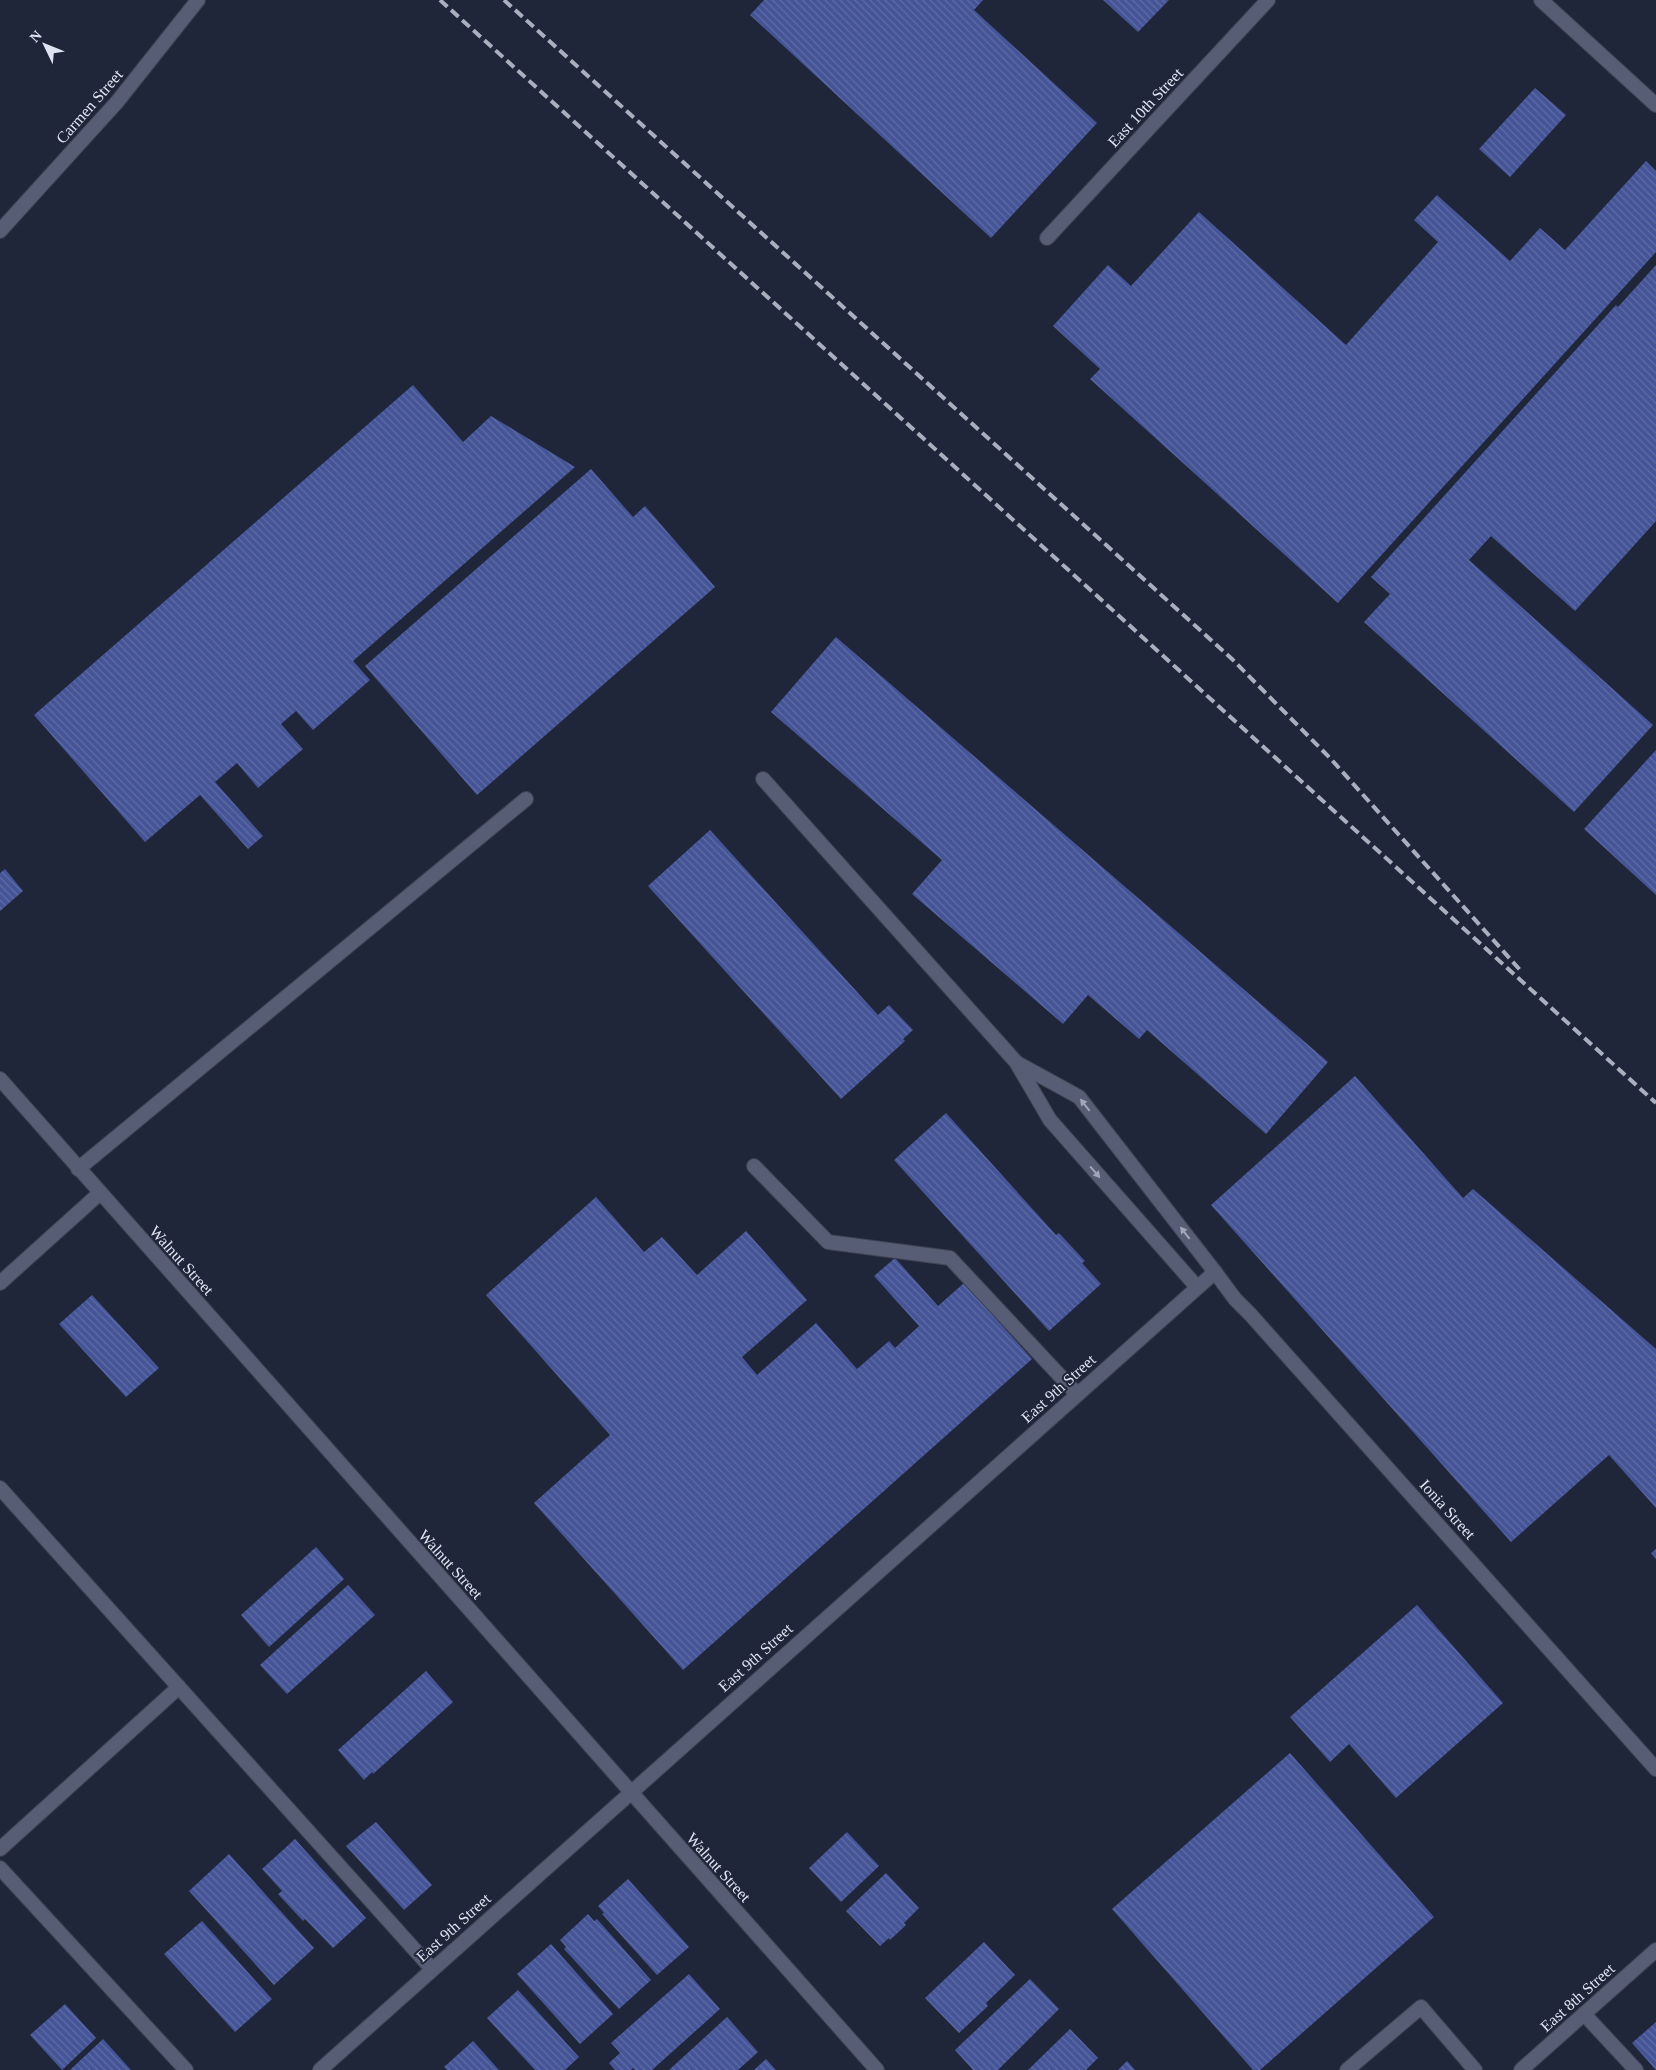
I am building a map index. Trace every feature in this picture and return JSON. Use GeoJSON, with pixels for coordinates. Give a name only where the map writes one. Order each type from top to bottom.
{"type":"FeatureCollection","features":[{"type":"Feature","properties":{"kind":"street","name":"Carmen Street"},"geometry":{"type":"LineString","coordinates":[[0,231],[117,102],[198,0]]}},
{"type":"Feature","properties":{"kind":"street","name":"East 10th Street"},"geometry":{"type":"LineString","coordinates":[[1047,238],[1268,0]]}},
{"type":"Feature","properties":{"kind":"street"},"geometry":{"type":"LineString","coordinates":[[1541,0],[1656,105]]}},
{"type":"Feature","properties":{"kind":"street"},"geometry":{"type":"LineString","coordinates":[[763,779],[1016,1062],[1050,1120],[1197,1287]]}},
{"type":"Feature","properties":{"kind":"street"},"geometry":{"type":"LineString","coordinates":[[78,1169],[526,799]]}},
{"type":"Feature","properties":{"kind":"street","name":"Ionia Street"},"geometry":{"type":"LineString","coordinates":[[1016,1062],[1079,1097],[1234,1299],[1256,1321],[1656,1769]]}},
{"type":"Feature","properties":{"kind":"street","name":"Walnut Street"},"geometry":{"type":"LineString","coordinates":[[0,1079],[877,2070]]}},
{"type":"Feature","properties":{"kind":"street"},"geometry":{"type":"LineString","coordinates":[[754,1166],[828,1242],[950,1258],[1077,1394]]}},
{"type":"Feature","properties":{"kind":"street"},"geometry":{"type":"LineString","coordinates":[[0,1283],[100,1194]]}},
{"type":"Feature","properties":{"kind":"street","name":"East 9th Street"},"geometry":{"type":"LineString","coordinates":[[320,2070],[1215,1272]]}},
{"type":"Feature","properties":{"kind":"street"},"geometry":{"type":"LineString","coordinates":[[0,1488],[432,1970]]}},
{"type":"Feature","properties":{"kind":"street"},"geometry":{"type":"LineString","coordinates":[[0,1849],[179,1687]]}},
{"type":"Feature","properties":{"kind":"street"},"geometry":{"type":"LineString","coordinates":[[0,1868],[186,2070]]}},
{"type":"Feature","properties":{"kind":"street","name":"East 8th Street"},"geometry":{"type":"LineString","coordinates":[[1521,2070],[1656,1950]]}},
{"type":"Feature","properties":{"kind":"street"},"geometry":{"type":"LineString","coordinates":[[1347,2070],[1421,2007],[1475,2070]]}},
{"type":"Feature","properties":{"kind":"street"},"geometry":{"type":"LineString","coordinates":[[1584,2014],[1636,2070]]}},
{"type":"Feature","properties":{"kind":"building"},"geometry":{"type":"Polygon","coordinates":[[[764,0],[983,0],[974,10],[1097,123],[991,238],[750,15],[764,0]]]}},
{"type":"Feature","properties":{"kind":"building"},"geometry":{"type":"Polygon","coordinates":[[[1103,0],[1169,0],[1138,32],[1103,0]]]}},
{"type":"Feature","properties":{"kind":"building"},"geometry":{"type":"Polygon","coordinates":[[[1535,88],[1566,115],[1510,177],[1479,149],[1535,88]]]}},
{"type":"Feature","properties":{"kind":"building"},"geometry":{"type":"Polygon","coordinates":[[[1646,161],[1656,171],[1656,252],[1338,603],[1090,379],[1100,369],[1053,326],[1108,265],[1131,286],[1199,212],[1346,345],[1438,242],[1414,220],[1437,195],[1510,261],[1540,228],[1565,250],[1646,161]]]}},
{"type":"Feature","properties":{"kind":"building"},"geometry":{"type":"Polygon","coordinates":[[[1656,265],[1656,521],[1575,611],[1491,536],[1469,560],[1653,725],[1574,812],[1364,622],[1390,594],[1371,577],[1616,305],[1618,307],[1656,265]]]}},
{"type":"Feature","properties":{"kind":"building"},"geometry":{"type":"Polygon","coordinates":[[[413,385],[463,442],[491,416],[575,467],[353,661],[370,680],[313,730],[296,711],[281,724],[303,749],[258,788],[237,763],[215,782],[263,836],[248,849],[200,795],[145,842],[34,715],[413,385]]]}},
{"type":"Feature","properties":{"kind":"building"},"geometry":{"type":"Polygon","coordinates":[[[591,469],[633,517],[645,506],[715,587],[477,795],[365,666],[591,469]]]}},
{"type":"Feature","properties":{"kind":"building"},"geometry":{"type":"Polygon","coordinates":[[[836,637],[1328,1062],[1266,1134],[1147,1030],[1139,1039],[1088,995],[1063,1024],[912,894],[942,860],[771,712],[836,637]]]}},
{"type":"Feature","properties":{"kind":"building"},"geometry":{"type":"Polygon","coordinates":[[[1656,750],[1656,895],[1584,829],[1656,750]]]}},
{"type":"Feature","properties":{"kind":"building"},"geometry":{"type":"Polygon","coordinates":[[[710,830],[878,1015],[889,1005],[913,1030],[903,1039],[905,1041],[841,1099],[648,886],[710,830]]]}},
{"type":"Feature","properties":{"kind":"building"},"geometry":{"type":"Polygon","coordinates":[[[5,869],[23,891],[0,911],[0,873],[5,869]]]}},
{"type":"Feature","properties":{"kind":"building"},"geometry":{"type":"Polygon","coordinates":[[[1355,1076],[1463,1198],[1473,1189],[1656,1349],[1656,1508],[1609,1455],[1511,1542],[1211,1205],[1355,1076]]]}},
{"type":"Feature","properties":{"kind":"building"},"geometry":{"type":"Polygon","coordinates":[[[946,1113],[1056,1235],[1059,1233],[1085,1261],[1082,1263],[1101,1284],[1049,1331],[894,1160],[946,1113]]]}},
{"type":"Feature","properties":{"kind":"building"},"geometry":{"type":"Polygon","coordinates":[[[596,1197],[644,1252],[662,1237],[697,1275],[746,1231],[807,1300],[742,1357],[757,1375],[816,1323],[857,1369],[889,1341],[895,1348],[919,1326],[874,1276],[895,1258],[938,1306],[964,1283],[1032,1359],[683,1670],[534,1503],[610,1435],[486,1295],[596,1197]]]}},
{"type":"Feature","properties":{"kind":"building"},"geometry":{"type":"Polygon","coordinates":[[[92,1295],[159,1368],[126,1397],[59,1324],[92,1295]]]}},
{"type":"Feature","properties":{"kind":"building"},"geometry":{"type":"Polygon","coordinates":[[[316,1547],[344,1579],[269,1647],[241,1615],[316,1547]]]}},
{"type":"Feature","properties":{"kind":"building"},"geometry":{"type":"Polygon","coordinates":[[[1656,1549],[1656,1559],[1651,1553],[1656,1549]]]}},
{"type":"Feature","properties":{"kind":"building"},"geometry":{"type":"Polygon","coordinates":[[[348,1585],[375,1615],[287,1694],[260,1665],[348,1585]]]}},
{"type":"Feature","properties":{"kind":"building"},"geometry":{"type":"Polygon","coordinates":[[[1417,1605],[1503,1703],[1396,1798],[1349,1744],[1330,1762],[1290,1717],[1417,1605]]]}},
{"type":"Feature","properties":{"kind":"building"},"geometry":{"type":"Polygon","coordinates":[[[426,1671],[453,1702],[364,1780],[338,1750],[426,1671]]]}},
{"type":"Feature","properties":{"kind":"building"},"geometry":{"type":"Polygon","coordinates":[[[1290,1753],[1434,1917],[1260,2070],[1253,2070],[1112,1909],[1290,1753]]]}},
{"type":"Feature","properties":{"kind":"building"},"geometry":{"type":"Polygon","coordinates":[[[376,1822],[432,1885],[404,1910],[346,1846],[376,1822]]]}},
{"type":"Feature","properties":{"kind":"building"},"geometry":{"type":"Polygon","coordinates":[[[847,1832],[879,1866],[841,1902],[809,1868],[847,1832]]]}},
{"type":"Feature","properties":{"kind":"building"},"geometry":{"type":"Polygon","coordinates":[[[295,1839],[366,1918],[333,1948],[305,1919],[303,1921],[278,1894],[282,1891],[262,1869],[295,1839]]]}},
{"type":"Feature","properties":{"kind":"building"},"geometry":{"type":"Polygon","coordinates":[[[229,1854],[314,1948],[274,1985],[189,1891],[229,1854]]]}},
{"type":"Feature","properties":{"kind":"building"},"geometry":{"type":"Polygon","coordinates":[[[886,1873],[919,1908],[904,1923],[906,1925],[890,1940],[889,1938],[880,1946],[846,1911],[886,1873]]]}},
{"type":"Feature","properties":{"kind":"building"},"geometry":{"type":"Polygon","coordinates":[[[628,1879],[689,1947],[657,1975],[602,1914],[604,1913],[598,1906],[628,1879]]]}},
{"type":"Feature","properties":{"kind":"building"},"geometry":{"type":"Polygon","coordinates":[[[588,1914],[594,1921],[597,1919],[651,1980],[619,2009],[564,1949],[566,1947],[560,1940],[588,1914]]]}},
{"type":"Feature","properties":{"kind":"building"},"geometry":{"type":"Polygon","coordinates":[[[202,1921],[272,1999],[235,2032],[164,1954],[202,1921]]]}},
{"type":"Feature","properties":{"kind":"building"},"geometry":{"type":"Polygon","coordinates":[[[984,1942],[1015,1975],[986,2003],[988,2006],[959,2033],[925,1998],[984,1942]]]}},
{"type":"Feature","properties":{"kind":"building"},"geometry":{"type":"Polygon","coordinates":[[[551,1944],[613,2014],[580,2044],[517,1974],[551,1944]]]}},
{"type":"Feature","properties":{"kind":"building"},"geometry":{"type":"Polygon","coordinates":[[[689,1974],[720,2009],[652,2070],[635,2070],[633,2068],[631,2070],[615,2070],[609,2063],[620,2053],[611,2043],[689,1974]]]}},
{"type":"Feature","properties":{"kind":"building"},"geometry":{"type":"Polygon","coordinates":[[[1030,1979],[1059,2009],[998,2070],[973,2070],[955,2050],[1030,1979]]]}},
{"type":"Feature","properties":{"kind":"building"},"geometry":{"type":"Polygon","coordinates":[[[518,1990],[579,2057],[565,2070],[535,2070],[487,2018],[518,1990]]]}},
{"type":"Feature","properties":{"kind":"building"},"geometry":{"type":"Polygon","coordinates":[[[65,2004],[96,2038],[62,2070],[30,2035],[65,2004]]]}},
{"type":"Feature","properties":{"kind":"building"},"geometry":{"type":"Polygon","coordinates":[[[727,2017],[758,2052],[738,2070],[669,2070],[727,2017]]]}},
{"type":"Feature","properties":{"kind":"building"},"geometry":{"type":"Polygon","coordinates":[[[1656,2022],[1656,2070],[1632,2043],[1656,2022]]]}},
{"type":"Feature","properties":{"kind":"building"},"geometry":{"type":"Polygon","coordinates":[[[1070,2029],[1098,2058],[1086,2070],[1028,2070],[1070,2029]]]}},
{"type":"Feature","properties":{"kind":"building"},"geometry":{"type":"Polygon","coordinates":[[[103,2039],[131,2070],[70,2070],[103,2039]]]}},
{"type":"Feature","properties":{"kind":"building"},"geometry":{"type":"Polygon","coordinates":[[[473,2041],[499,2070],[447,2070],[444,2067],[473,2041]]]}},
{"type":"Feature","properties":{"kind":"building"},"geometry":{"type":"Polygon","coordinates":[[[766,2059],[776,2070],[754,2070],[766,2059]]]}},
{"type":"Feature","properties":{"kind":"building"},"geometry":{"type":"Polygon","coordinates":[[[1127,2061],[1135,2070],[1118,2070],[1127,2061]]]}},
{"type":"Feature","properties":{"kind":"railway"},"geometry":{"type":"LineString","coordinates":[[440,0],[1656,1103]]}},
{"type":"Feature","properties":{"kind":"railway"},"geometry":{"type":"LineString","coordinates":[[504,0],[1232,659],[1330,758],[1521,971]]}}]}
